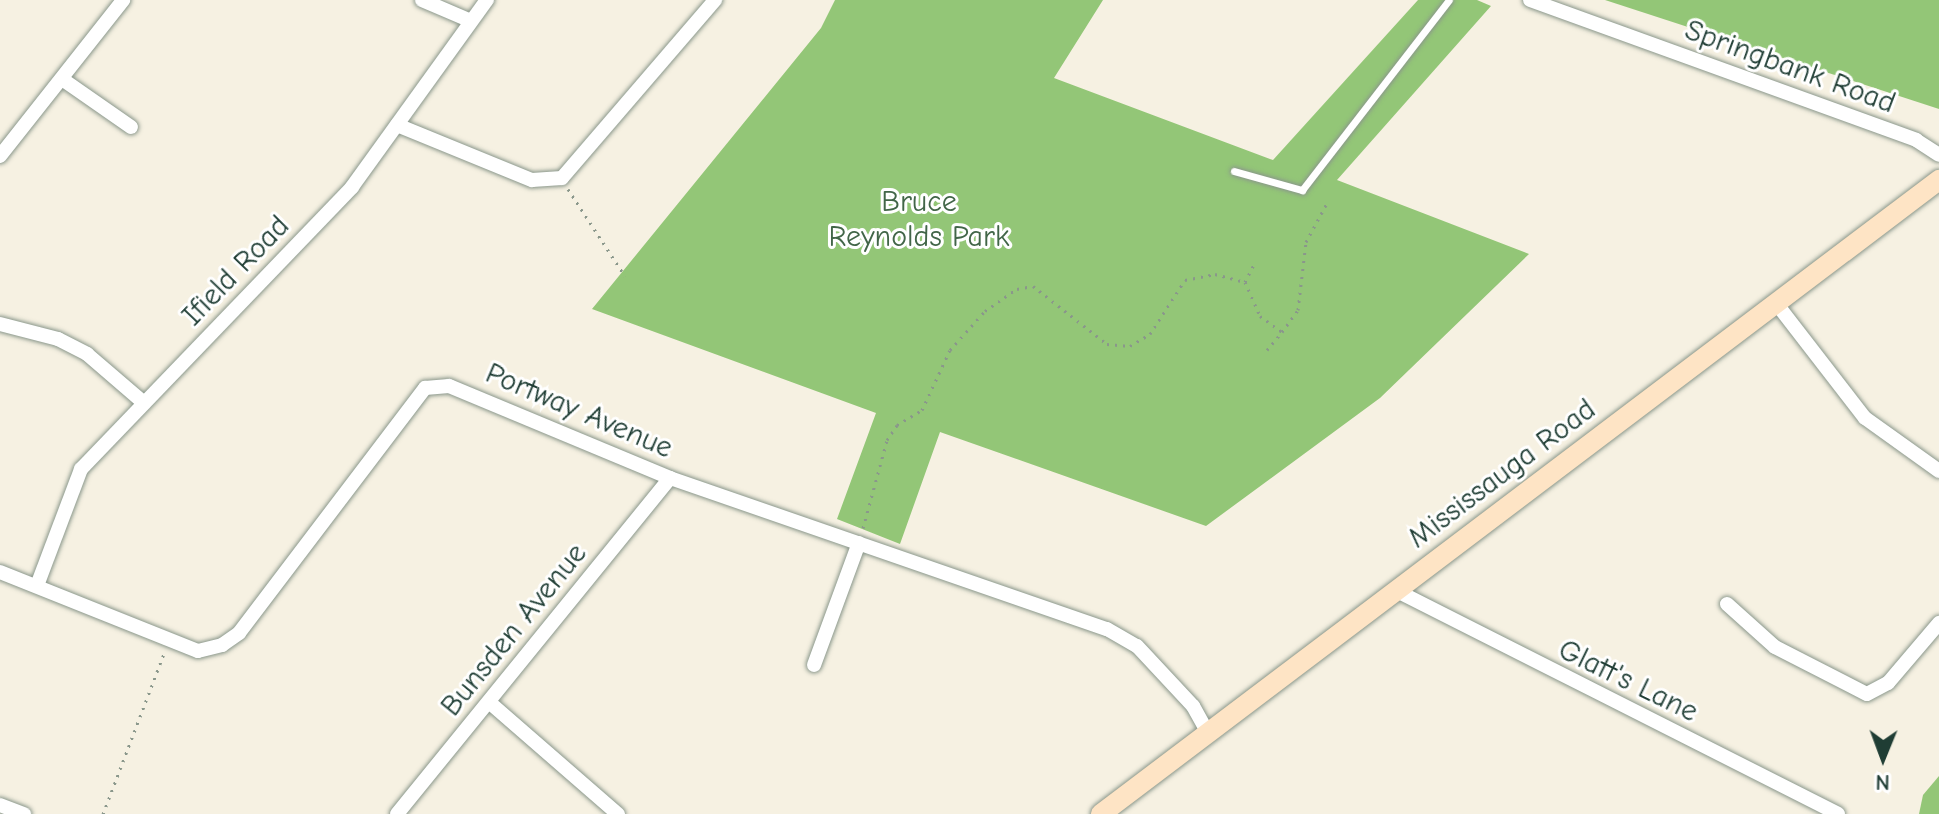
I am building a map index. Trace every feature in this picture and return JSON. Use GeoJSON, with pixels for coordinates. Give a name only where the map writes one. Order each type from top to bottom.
{"type":"FeatureCollection","features":[{"type":"Feature","properties":{"kind":"main road","name":"Mississauga Road"},"geometry":{"type":"LineString","coordinates":[[1101,814],[1939,180]]}},
{"type":"Feature","properties":{"kind":"street"},"geometry":{"type":"LineString","coordinates":[[0,156],[123,0]]}},
{"type":"Feature","properties":{"kind":"street"},"geometry":{"type":"LineString","coordinates":[[422,0],[471,21]]}},
{"type":"Feature","properties":{"kind":"street","name":"Ifield Road"},"geometry":{"type":"LineString","coordinates":[[38,583],[81,469],[352,187],[487,0]]}},
{"type":"Feature","properties":{"kind":"street"},"geometry":{"type":"LineString","coordinates":[[397,125],[532,180],[562,178],[715,0]]}},
{"type":"Feature","properties":{"kind":"street","name":"Springbank Road"},"geometry":{"type":"LineString","coordinates":[[1530,0],[1916,140],[1939,155]]}},
{"type":"Feature","properties":{"kind":"street"},"geometry":{"type":"LineString","coordinates":[[62,79],[131,127]]}},
{"type":"Feature","properties":{"kind":"street"},"geometry":{"type":"LineString","coordinates":[[1776,303],[1865,418],[1939,471]]}},
{"type":"Feature","properties":{"kind":"street"},"geometry":{"type":"LineString","coordinates":[[0,324],[58,339],[87,354],[144,403]]}},
{"type":"Feature","properties":{"kind":"street","name":"Portway Avenue"},"geometry":{"type":"LineString","coordinates":[[0,572],[38,583],[198,651],[239,633],[425,388],[449,386],[484,396],[670,478],[1107,629],[1137,646],[1193,706],[1208,733]]}},
{"type":"Feature","properties":{"kind":"street","name":"Bunsden Avenue"},"geometry":{"type":"LineString","coordinates":[[397,814],[670,478]]}},
{"type":"Feature","properties":{"kind":"street"},"geometry":{"type":"LineString","coordinates":[[814,665],[859,543]]}},
{"type":"Feature","properties":{"kind":"street","name":"Glatt's Lane"},"geometry":{"type":"LineString","coordinates":[[1397,591],[1838,814]]}},
{"type":"Feature","properties":{"kind":"street"},"geometry":{"type":"LineString","coordinates":[[1727,604],[1775,647],[1867,694],[1888,683],[1939,623]]}},
{"type":"Feature","properties":{"kind":"street"},"geometry":{"type":"LineString","coordinates":[[489,702],[618,814]]}},
{"type":"Feature","properties":{"kind":"street"},"geometry":{"type":"LineString","coordinates":[[0,805],[24,814]]}},
{"type":"Feature","properties":{"kind":"lane"},"geometry":{"type":"LineString","coordinates":[[1234,171],[1302,190],[1449,0]]}},
{"type":"Feature","properties":{"kind":"path"},"geometry":{"type":"LineString","coordinates":[[562,178],[625,276]]}},
{"type":"Feature","properties":{"kind":"path"},"geometry":{"type":"LineString","coordinates":[[1267,350],[1298,310],[1306,242],[1327,203]]}},
{"type":"Feature","properties":{"kind":"path"},"geometry":{"type":"LineString","coordinates":[[1245,282],[1255,262]]}},
{"type":"Feature","properties":{"kind":"path"},"geometry":{"type":"LineString","coordinates":[[859,543],[887,440],[897,425],[922,410],[950,350],[985,311],[1017,289],[1033,286],[1107,344],[1130,346],[1150,334],[1185,280],[1215,274],[1245,282]]}},
{"type":"Feature","properties":{"kind":"path"},"geometry":{"type":"LineString","coordinates":[[1245,282],[1260,316],[1282,332]]}},
{"type":"Feature","properties":{"kind":"path"},"geometry":{"type":"LineString","coordinates":[[103,814],[170,639]]}},
{"type":"Feature","properties":{"kind":"green space","name":"Bruce Reynolds Park"},"geometry":{"type":"Polygon","coordinates":[[[835,0],[1103,0],[1054,78],[1273,160],[1418,0],[1477,0],[1491,6],[1337,180],[1529,254],[1380,398],[1206,526],[940,432],[900,544],[837,519],[876,413],[592,309],[821,28],[835,0]]]}},
{"type":"Feature","properties":{"kind":"green space"},"geometry":{"type":"Polygon","coordinates":[[[1605,0],[1939,0],[1939,109],[1605,0]]]}},
{"type":"Feature","properties":{"kind":"green space"},"geometry":{"type":"Polygon","coordinates":[[[1939,776],[1939,814],[1919,814],[1923,795],[1939,776]]]}}]}
